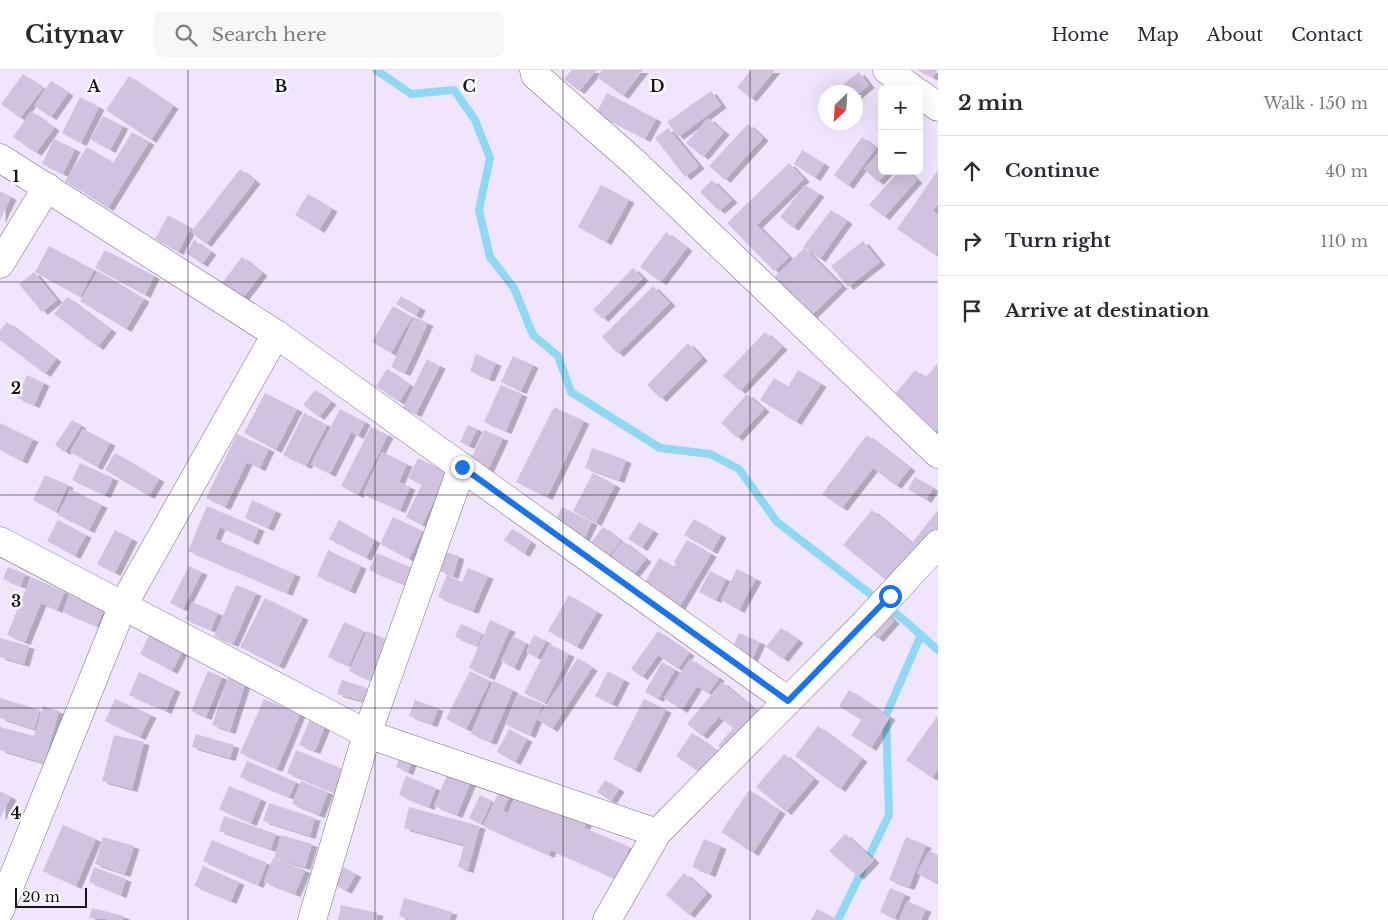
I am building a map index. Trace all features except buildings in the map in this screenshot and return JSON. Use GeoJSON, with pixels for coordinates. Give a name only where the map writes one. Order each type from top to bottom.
{"type":"FeatureCollection","features":[{"type":"Feature","properties":{"kind":"street"},"geometry":{"type":"LineString","coordinates":[[534,70],[536,75],[634,162],[938,454]]}},
{"type":"Feature","properties":{"kind":"street"},"geometry":{"type":"LineString","coordinates":[[887,70],[908,85]]}},
{"type":"Feature","properties":{"kind":"street"},"geometry":{"type":"LineString","coordinates":[[923,96],[938,107]]}},
{"type":"Feature","properties":{"kind":"street"},"geometry":{"type":"LineString","coordinates":[[0,158],[276,334],[788,701]]}},
{"type":"Feature","properties":{"kind":"street"},"geometry":{"type":"LineString","coordinates":[[0,264],[47,187]]}},
{"type":"Feature","properties":{"kind":"street"},"geometry":{"type":"LineString","coordinates":[[0,910],[123,605],[276,334]]}},
{"type":"Feature","properties":{"kind":"street"},"geometry":{"type":"LineString","coordinates":[[312,920],[367,734],[462,467]]}},
{"type":"Feature","properties":{"kind":"street"},"geometry":{"type":"LineString","coordinates":[[0,541],[367,734],[657,833]]}},
{"type":"Feature","properties":{"kind":"street"},"geometry":{"type":"LineString","coordinates":[[607,920],[657,833],[865,622],[938,544]]}},
{"type":"Feature","properties":{"kind":"waterway"},"geometry":{"type":"LineString","coordinates":[[376,70],[411,94],[454,90],[475,120],[490,158],[479,210],[490,257],[514,288],[533,335],[558,356],[571,392],[660,448],[710,454],[739,469],[777,522],[904,620],[938,650]]}},
{"type":"Feature","properties":{"kind":"waterway"},"geometry":{"type":"LineString","coordinates":[[838,920],[889,815],[886,715],[921,635]]}},
{"type":"Feature","properties":{"kind":"route"},"geometry":{"type":"LineString","coordinates":[[462,467],[788,701],[890,596]]}}]}
